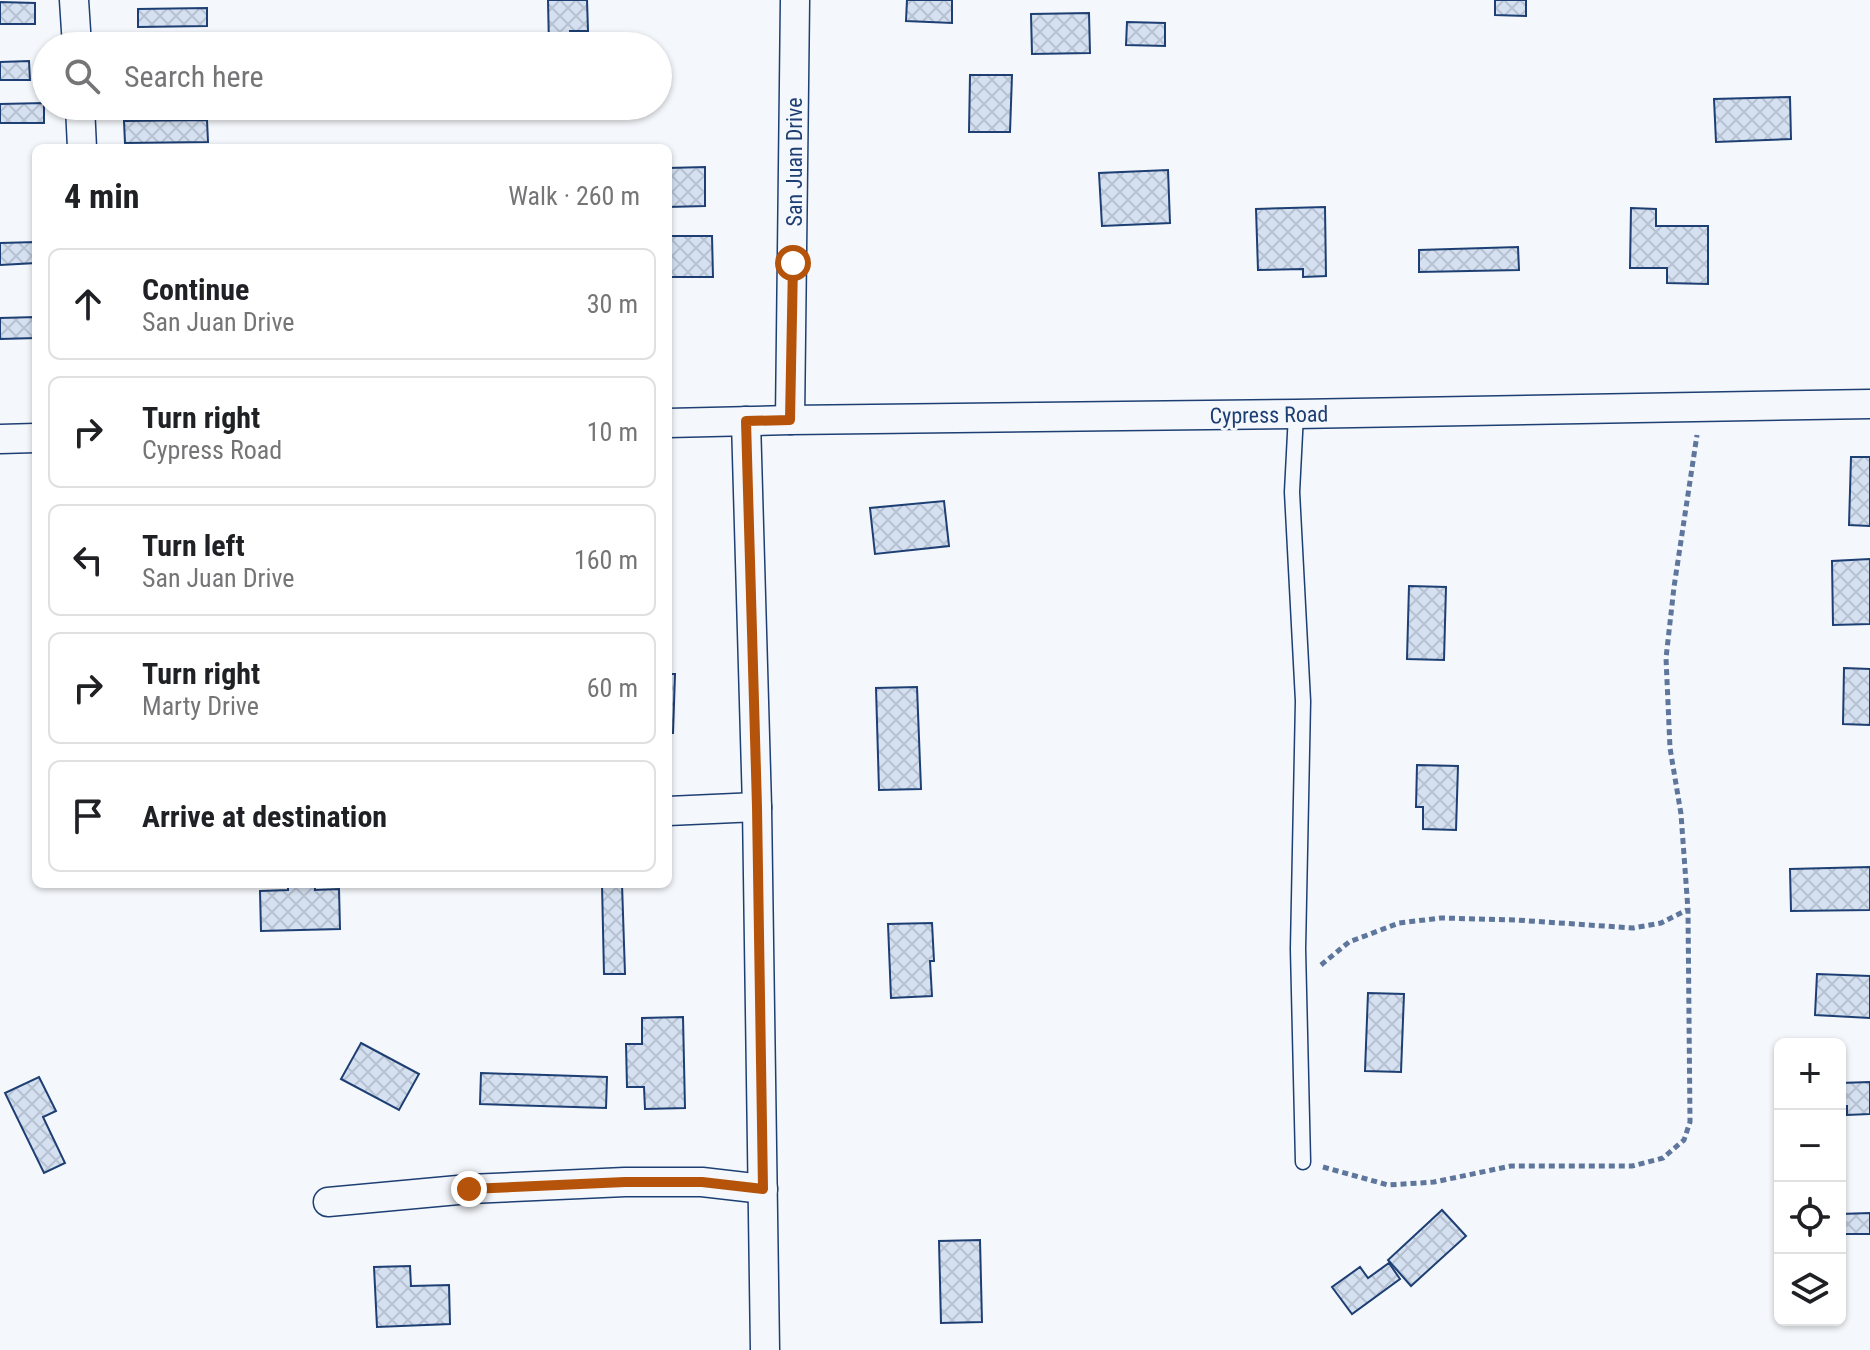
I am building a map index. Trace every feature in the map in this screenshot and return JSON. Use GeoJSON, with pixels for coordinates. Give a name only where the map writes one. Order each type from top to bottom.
{"type":"FeatureCollection","features":[{"type":"Feature","properties":{"kind":"street"},"geometry":{"type":"LineString","coordinates":[[74,0],[76,32]]}},
{"type":"Feature","properties":{"kind":"street","name":"San Juan Drive"},"geometry":{"type":"LineString","coordinates":[[790,420],[795,0]]}},
{"type":"Feature","properties":{"kind":"street"},"geometry":{"type":"LineString","coordinates":[[81,120],[82,144]]}},
{"type":"Feature","properties":{"kind":"street","name":"Cypress Road"},"geometry":{"type":"LineString","coordinates":[[672,423],[1870,404]]}},
{"type":"Feature","properties":{"kind":"street"},"geometry":{"type":"LineString","coordinates":[[746,421],[757,807],[765,1350]]}},
{"type":"Feature","properties":{"kind":"street"},"geometry":{"type":"LineString","coordinates":[[0,439],[32,438]]}},
{"type":"Feature","properties":{"kind":"street"},"geometry":{"type":"LineString","coordinates":[[672,811],[757,807]]}},
{"type":"Feature","properties":{"kind":"street"},"geometry":{"type":"LineString","coordinates":[[328,1202],[469,1189],[625,1182],[702,1182],[763,1189]]}},
{"type":"Feature","properties":{"kind":"lane"},"geometry":{"type":"LineString","coordinates":[[1296,414],[1292,492],[1303,701],[1298,983],[1303,1162]]}},
{"type":"Feature","properties":{"kind":"path"},"geometry":{"type":"LineString","coordinates":[[1303,1162],[1388,1185],[1434,1182],[1511,1166],[1632,1166],[1663,1158],[1684,1140],[1690,1122],[1688,910],[1681,814],[1670,748],[1666,658],[1702,407]]}},
{"type":"Feature","properties":{"kind":"path"},"geometry":{"type":"LineString","coordinates":[[1298,983],[1349,942],[1399,923],[1441,918],[1633,928],[1661,923],[1688,910]]}},
{"type":"Feature","properties":{"kind":"building"},"geometry":{"type":"Polygon","coordinates":[[[548,0],[587,0],[588,31],[549,32],[548,0]]]}},
{"type":"Feature","properties":{"kind":"building"},"geometry":{"type":"Polygon","coordinates":[[[907,0],[952,0],[952,23],[906,21],[907,0]]]}},
{"type":"Feature","properties":{"kind":"building"},"geometry":{"type":"Polygon","coordinates":[[[1495,0],[1526,0],[1526,16],[1495,15],[1495,0]]]}},
{"type":"Feature","properties":{"kind":"building"},"geometry":{"type":"Polygon","coordinates":[[[0,2],[35,3],[35,24],[0,24],[0,2]]]}},
{"type":"Feature","properties":{"kind":"building"},"geometry":{"type":"Polygon","coordinates":[[[207,8],[207,26],[138,27],[138,9],[207,8]]]}},
{"type":"Feature","properties":{"kind":"building"},"geometry":{"type":"Polygon","coordinates":[[[1089,13],[1090,53],[1032,54],[1031,14],[1089,13]]]}},
{"type":"Feature","properties":{"kind":"building"},"geometry":{"type":"Polygon","coordinates":[[[1127,22],[1165,23],[1165,46],[1126,45],[1127,22]]]}},
{"type":"Feature","properties":{"kind":"building"},"geometry":{"type":"Polygon","coordinates":[[[29,61],[30,80],[0,80],[0,62],[29,61]]]}},
{"type":"Feature","properties":{"kind":"building"},"geometry":{"type":"Polygon","coordinates":[[[970,75],[1012,75],[1010,132],[969,132],[970,75]]]}},
{"type":"Feature","properties":{"kind":"building"},"geometry":{"type":"Polygon","coordinates":[[[1790,97],[1791,139],[1716,142],[1714,99],[1790,97]]]}},
{"type":"Feature","properties":{"kind":"building"},"geometry":{"type":"Polygon","coordinates":[[[32,103],[32,120],[44,120],[44,123],[0,123],[0,104],[32,103]]]}},
{"type":"Feature","properties":{"kind":"building"},"geometry":{"type":"Polygon","coordinates":[[[207,120],[208,142],[125,143],[124,121],[207,120]]]}},
{"type":"Feature","properties":{"kind":"building"},"geometry":{"type":"Polygon","coordinates":[[[705,167],[705,206],[672,207],[672,168],[705,167]]]}},
{"type":"Feature","properties":{"kind":"building"},"geometry":{"type":"Polygon","coordinates":[[[1168,170],[1170,223],[1102,226],[1099,173],[1168,170]]]}},
{"type":"Feature","properties":{"kind":"building"},"geometry":{"type":"Polygon","coordinates":[[[1325,207],[1326,276],[1303,277],[1303,269],[1258,270],[1256,209],[1325,207]]]}},
{"type":"Feature","properties":{"kind":"building"},"geometry":{"type":"Polygon","coordinates":[[[1631,208],[1656,209],[1656,226],[1708,226],[1708,284],[1667,283],[1667,268],[1630,268],[1631,208]]]}},
{"type":"Feature","properties":{"kind":"building"},"geometry":{"type":"Polygon","coordinates":[[[672,236],[712,236],[713,277],[672,277],[672,236]]]}},
{"type":"Feature","properties":{"kind":"building"},"geometry":{"type":"Polygon","coordinates":[[[32,242],[32,263],[0,265],[0,243],[32,242]]]}},
{"type":"Feature","properties":{"kind":"building"},"geometry":{"type":"Polygon","coordinates":[[[1518,247],[1519,270],[1419,272],[1419,250],[1518,247]]]}},
{"type":"Feature","properties":{"kind":"building"},"geometry":{"type":"Polygon","coordinates":[[[32,317],[32,338],[0,339],[0,318],[32,317]]]}},
{"type":"Feature","properties":{"kind":"building"},"geometry":{"type":"Polygon","coordinates":[[[1851,457],[1870,457],[1870,526],[1849,525],[1851,457]]]}},
{"type":"Feature","properties":{"kind":"building"},"geometry":{"type":"Polygon","coordinates":[[[944,501],[949,546],[875,554],[870,508],[944,501]]]}},
{"type":"Feature","properties":{"kind":"building"},"geometry":{"type":"Polygon","coordinates":[[[1870,559],[1870,624],[1833,625],[1832,561],[1870,559]]]}},
{"type":"Feature","properties":{"kind":"building"},"geometry":{"type":"Polygon","coordinates":[[[1409,586],[1446,587],[1444,660],[1407,659],[1409,586]]]}},
{"type":"Feature","properties":{"kind":"building"},"geometry":{"type":"Polygon","coordinates":[[[1844,668],[1870,669],[1870,725],[1843,724],[1844,668]]]}},
{"type":"Feature","properties":{"kind":"building"},"geometry":{"type":"Polygon","coordinates":[[[672,674],[675,674],[673,733],[672,674]]]}},
{"type":"Feature","properties":{"kind":"building"},"geometry":{"type":"Polygon","coordinates":[[[917,687],[921,789],[879,790],[876,688],[917,687]]]}},
{"type":"Feature","properties":{"kind":"building"},"geometry":{"type":"Polygon","coordinates":[[[1417,765],[1458,766],[1456,830],[1423,829],[1423,807],[1416,807],[1417,765]]]}},
{"type":"Feature","properties":{"kind":"building"},"geometry":{"type":"Polygon","coordinates":[[[1870,867],[1870,910],[1791,911],[1790,869],[1870,867]]]}},
{"type":"Feature","properties":{"kind":"building"},"geometry":{"type":"Polygon","coordinates":[[[602,888],[622,888],[625,974],[604,974],[602,888]]]}},
{"type":"Feature","properties":{"kind":"building"},"geometry":{"type":"Polygon","coordinates":[[[339,889],[340,929],[261,931],[260,891],[339,889]]]}},
{"type":"Feature","properties":{"kind":"building"},"geometry":{"type":"Polygon","coordinates":[[[932,923],[932,996],[891,998],[888,924],[932,923]]]}},
{"type":"Feature","properties":{"kind":"building"},"geometry":{"type":"Polygon","coordinates":[[[1817,974],[1870,976],[1870,1018],[1815,1015],[1817,974]]]}},
{"type":"Feature","properties":{"kind":"building"},"geometry":{"type":"Polygon","coordinates":[[[1368,993],[1404,994],[1401,1072],[1365,1071],[1368,993]]]}},
{"type":"Feature","properties":{"kind":"building"},"geometry":{"type":"Polygon","coordinates":[[[683,1017],[685,1108],[645,1109],[644,1087],[627,1087],[626,1044],[642,1044],[642,1018],[683,1017]]]}},
{"type":"Feature","properties":{"kind":"building"},"geometry":{"type":"Polygon","coordinates":[[[361,1043],[419,1074],[399,1110],[341,1079],[361,1043]]]}},
{"type":"Feature","properties":{"kind":"building"},"geometry":{"type":"Polygon","coordinates":[[[481,1073],[607,1077],[606,1108],[480,1104],[481,1073]]]}},
{"type":"Feature","properties":{"kind":"building"},"geometry":{"type":"Polygon","coordinates":[[[39,1077],[56,1111],[43,1117],[65,1163],[44,1173],[5,1093],[39,1077]]]}},
{"type":"Feature","properties":{"kind":"building"},"geometry":{"type":"Polygon","coordinates":[[[1870,1082],[1870,1114],[1847,1115],[1846,1083],[1870,1082]]]}},
{"type":"Feature","properties":{"kind":"building"},"geometry":{"type":"Polygon","coordinates":[[[1442,1210],[1466,1236],[1411,1286],[1388,1260],[1442,1210]]]}},
{"type":"Feature","properties":{"kind":"building"},"geometry":{"type":"Polygon","coordinates":[[[1870,1213],[1870,1234],[1846,1234],[1846,1214],[1870,1213]]]}},
{"type":"Feature","properties":{"kind":"building"},"geometry":{"type":"Polygon","coordinates":[[[980,1240],[982,1322],[941,1323],[939,1241],[980,1240]]]}},
{"type":"Feature","properties":{"kind":"building"},"geometry":{"type":"Polygon","coordinates":[[[1389,1263],[1400,1279],[1352,1314],[1332,1287],[1360,1267],[1368,1278],[1389,1263]]]}},
{"type":"Feature","properties":{"kind":"building"},"geometry":{"type":"Polygon","coordinates":[[[410,1266],[411,1286],[449,1285],[450,1324],[377,1327],[374,1267],[410,1266]]]}},
{"type":"Feature","properties":{"kind":"route"},"geometry":{"type":"LineString","coordinates":[[469,1189],[702,1182],[763,1189],[757,807],[746,421],[790,420],[793,263]]}}]}
